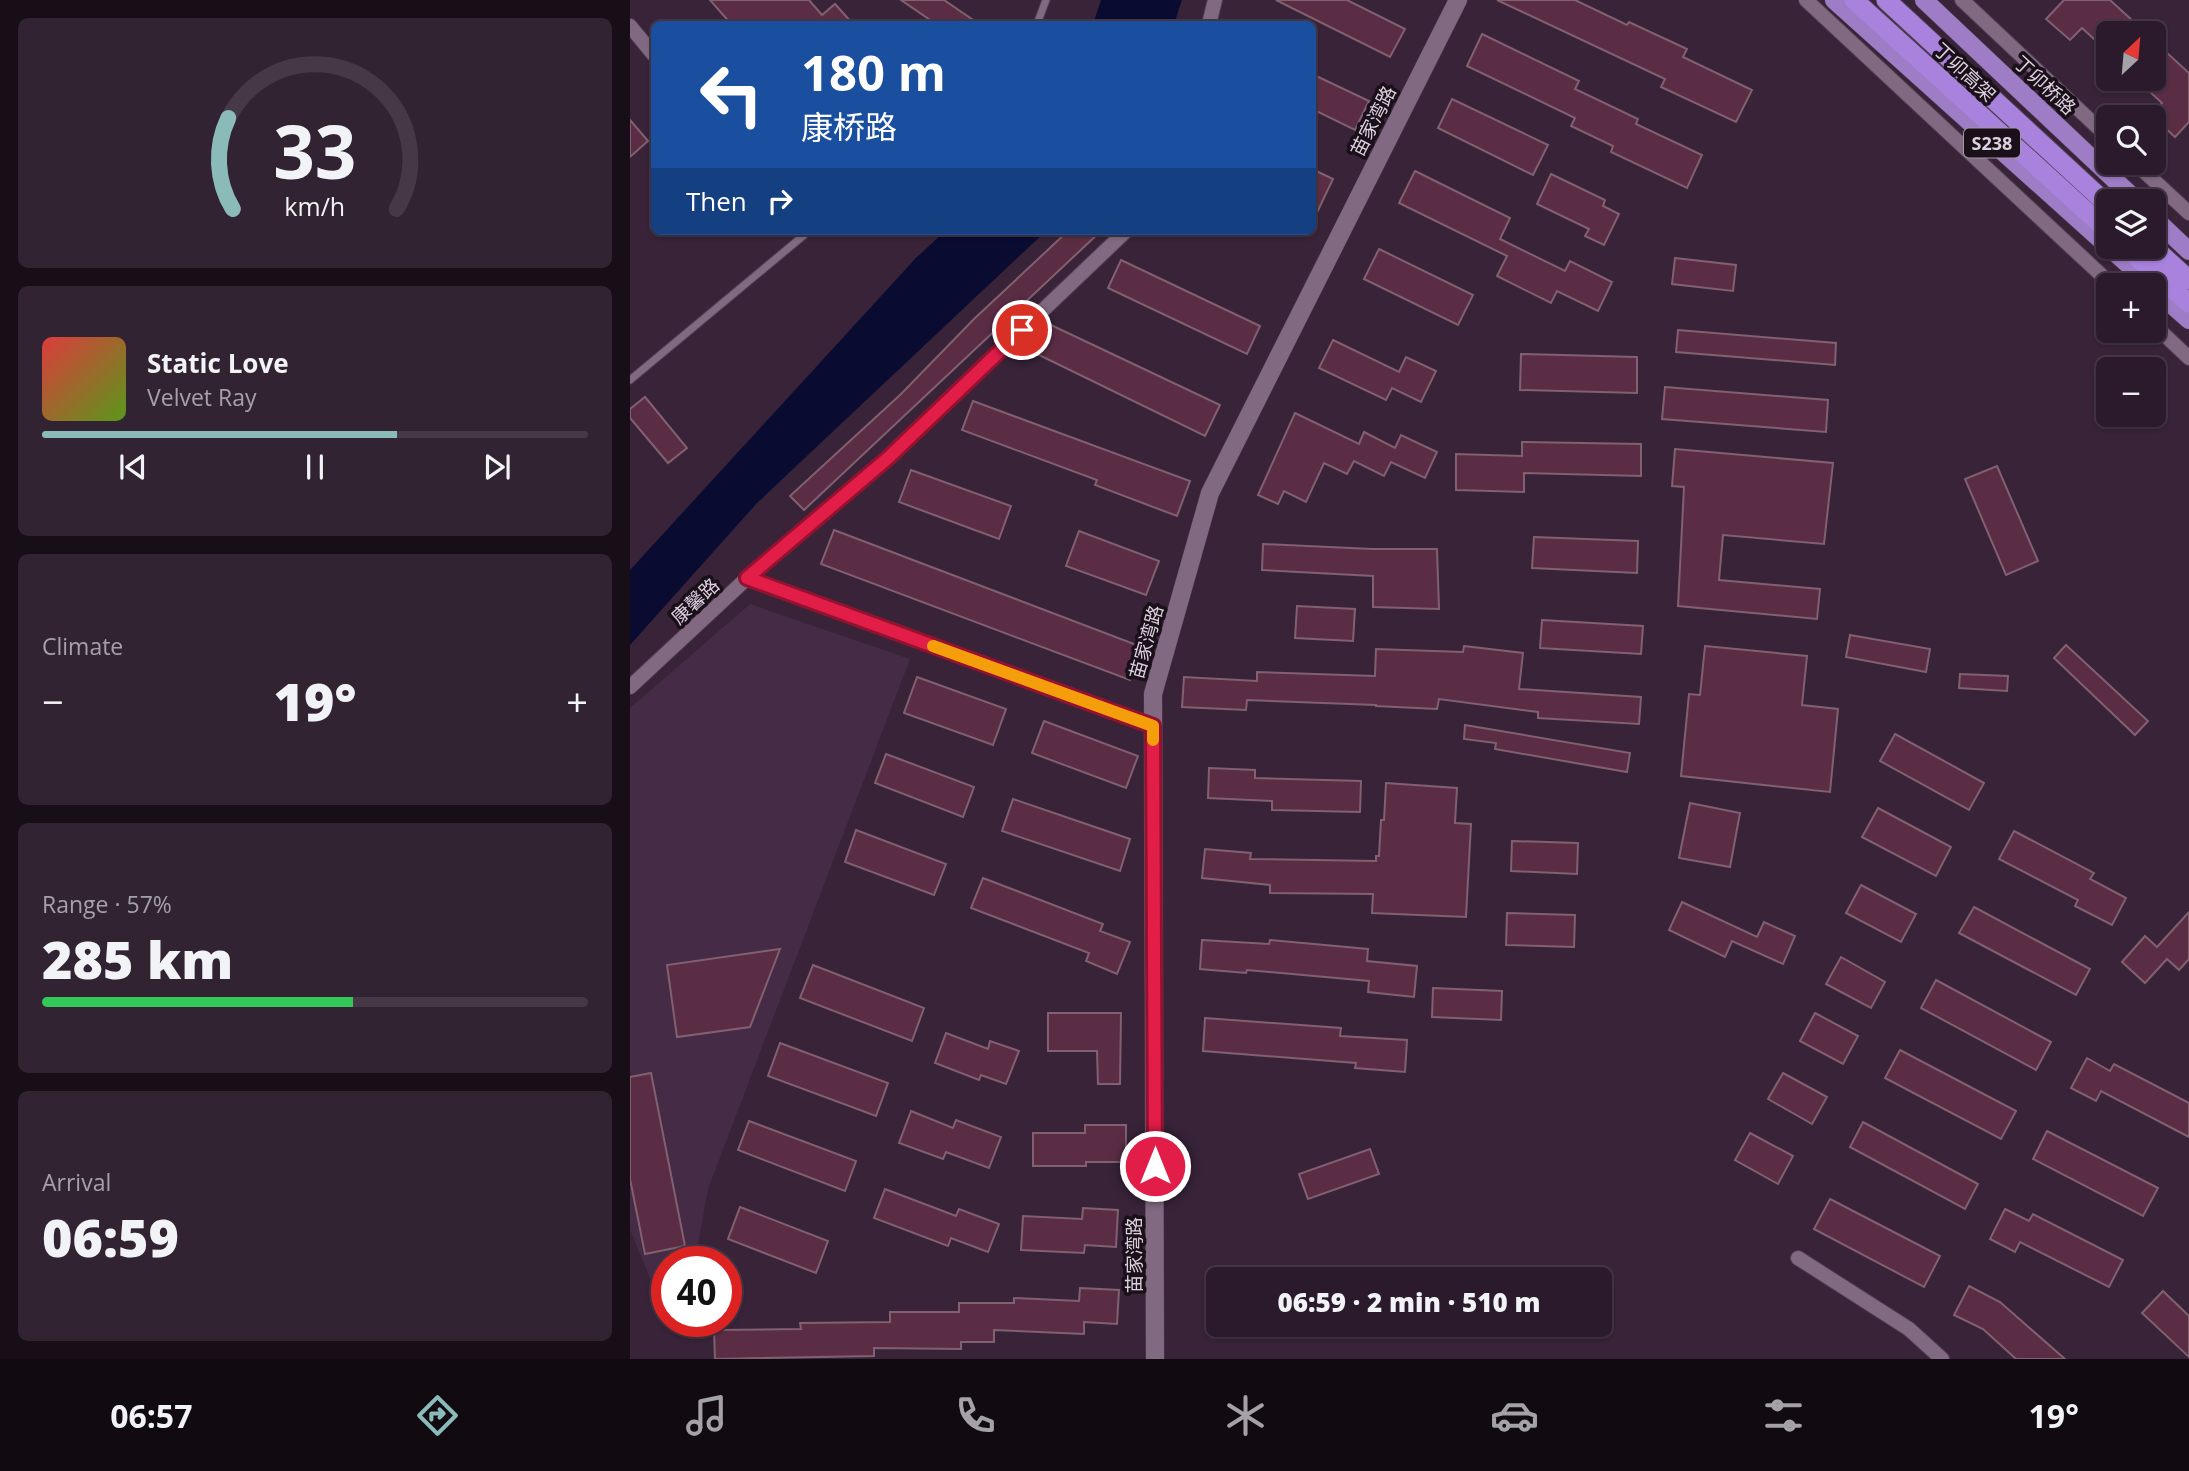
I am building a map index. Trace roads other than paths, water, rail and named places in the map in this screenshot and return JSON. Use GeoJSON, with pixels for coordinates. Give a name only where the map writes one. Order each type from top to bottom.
{"type":"FeatureCollection","features":[{"type":"Feature","properties":{"kind":"highway","name":"丁卯高架"},"geometry":{"type":"LineString","coordinates":[[1854,0],[2096,220]]}},
{"type":"Feature","properties":{"kind":"highway","name":"丁卯高架"},"geometry":{"type":"LineString","coordinates":[[1886,0],[2096,194]]}},
{"type":"Feature","properties":{"kind":"highway"},"geometry":{"type":"LineString","coordinates":[[2139,259],[2189,303]]}},
{"type":"Feature","properties":{"kind":"highway"},"geometry":{"type":"LineString","coordinates":[[2166,259],[2189,280]]}},
{"type":"Feature","properties":{"kind":"main road","name":"S238"},"geometry":{"type":"LineString","coordinates":[[1834,0],[2136,273]]}},
{"type":"Feature","properties":{"kind":"main road","name":"丁卯桥路"},"geometry":{"type":"LineString","coordinates":[[1924,0],[2124,189]]}},
{"type":"Feature","properties":{"kind":"main road"},"geometry":{"type":"LineString","coordinates":[[2166,229],[2189,251]]}},
{"type":"Feature","properties":{"kind":"main road","name":"S238"},"geometry":{"type":"LineString","coordinates":[[2166,299],[2189,320]]}},
{"type":"Feature","properties":{"kind":"street"},"geometry":{"type":"LineString","coordinates":[[1210,21],[1215,0]]}},
{"type":"Feature","properties":{"kind":"street","name":"苗家湾路"},"geometry":{"type":"LineString","coordinates":[[1155,1359],[1153,694],[1210,493],[1458,0]]}},
{"type":"Feature","properties":{"kind":"street"},"geometry":{"type":"LineString","coordinates":[[1806,0],[2099,273]]}},
{"type":"Feature","properties":{"kind":"street"},"geometry":{"type":"LineString","coordinates":[[1962,0],[2096,126]]}},
{"type":"Feature","properties":{"kind":"street"},"geometry":{"type":"LineString","coordinates":[[630,26],[651,51]]}},
{"type":"Feature","properties":{"kind":"street"},"geometry":{"type":"LineString","coordinates":[[2149,175],[2189,213]]}},
{"type":"Feature","properties":{"kind":"street","name":"康馨路"},"geometry":{"type":"LineString","coordinates":[[630,687],[747,578],[888,458],[1122,235]]}},
{"type":"Feature","properties":{"kind":"street"},"geometry":{"type":"LineString","coordinates":[[2166,336],[2189,358]]}},
{"type":"Feature","properties":{"kind":"street"},"geometry":{"type":"LineString","coordinates":[[747,578],[1153,726]]}},
{"type":"Feature","properties":{"kind":"street"},"geometry":{"type":"LineString","coordinates":[[1798,1258],[1909,1329],[1942,1359]]}},
{"type":"Feature","properties":{"kind":"lane"},"geometry":{"type":"LineString","coordinates":[[1038,21],[1046,0]]}},
{"type":"Feature","properties":{"kind":"lane"},"geometry":{"type":"LineString","coordinates":[[630,380],[804,235]]}}]}
